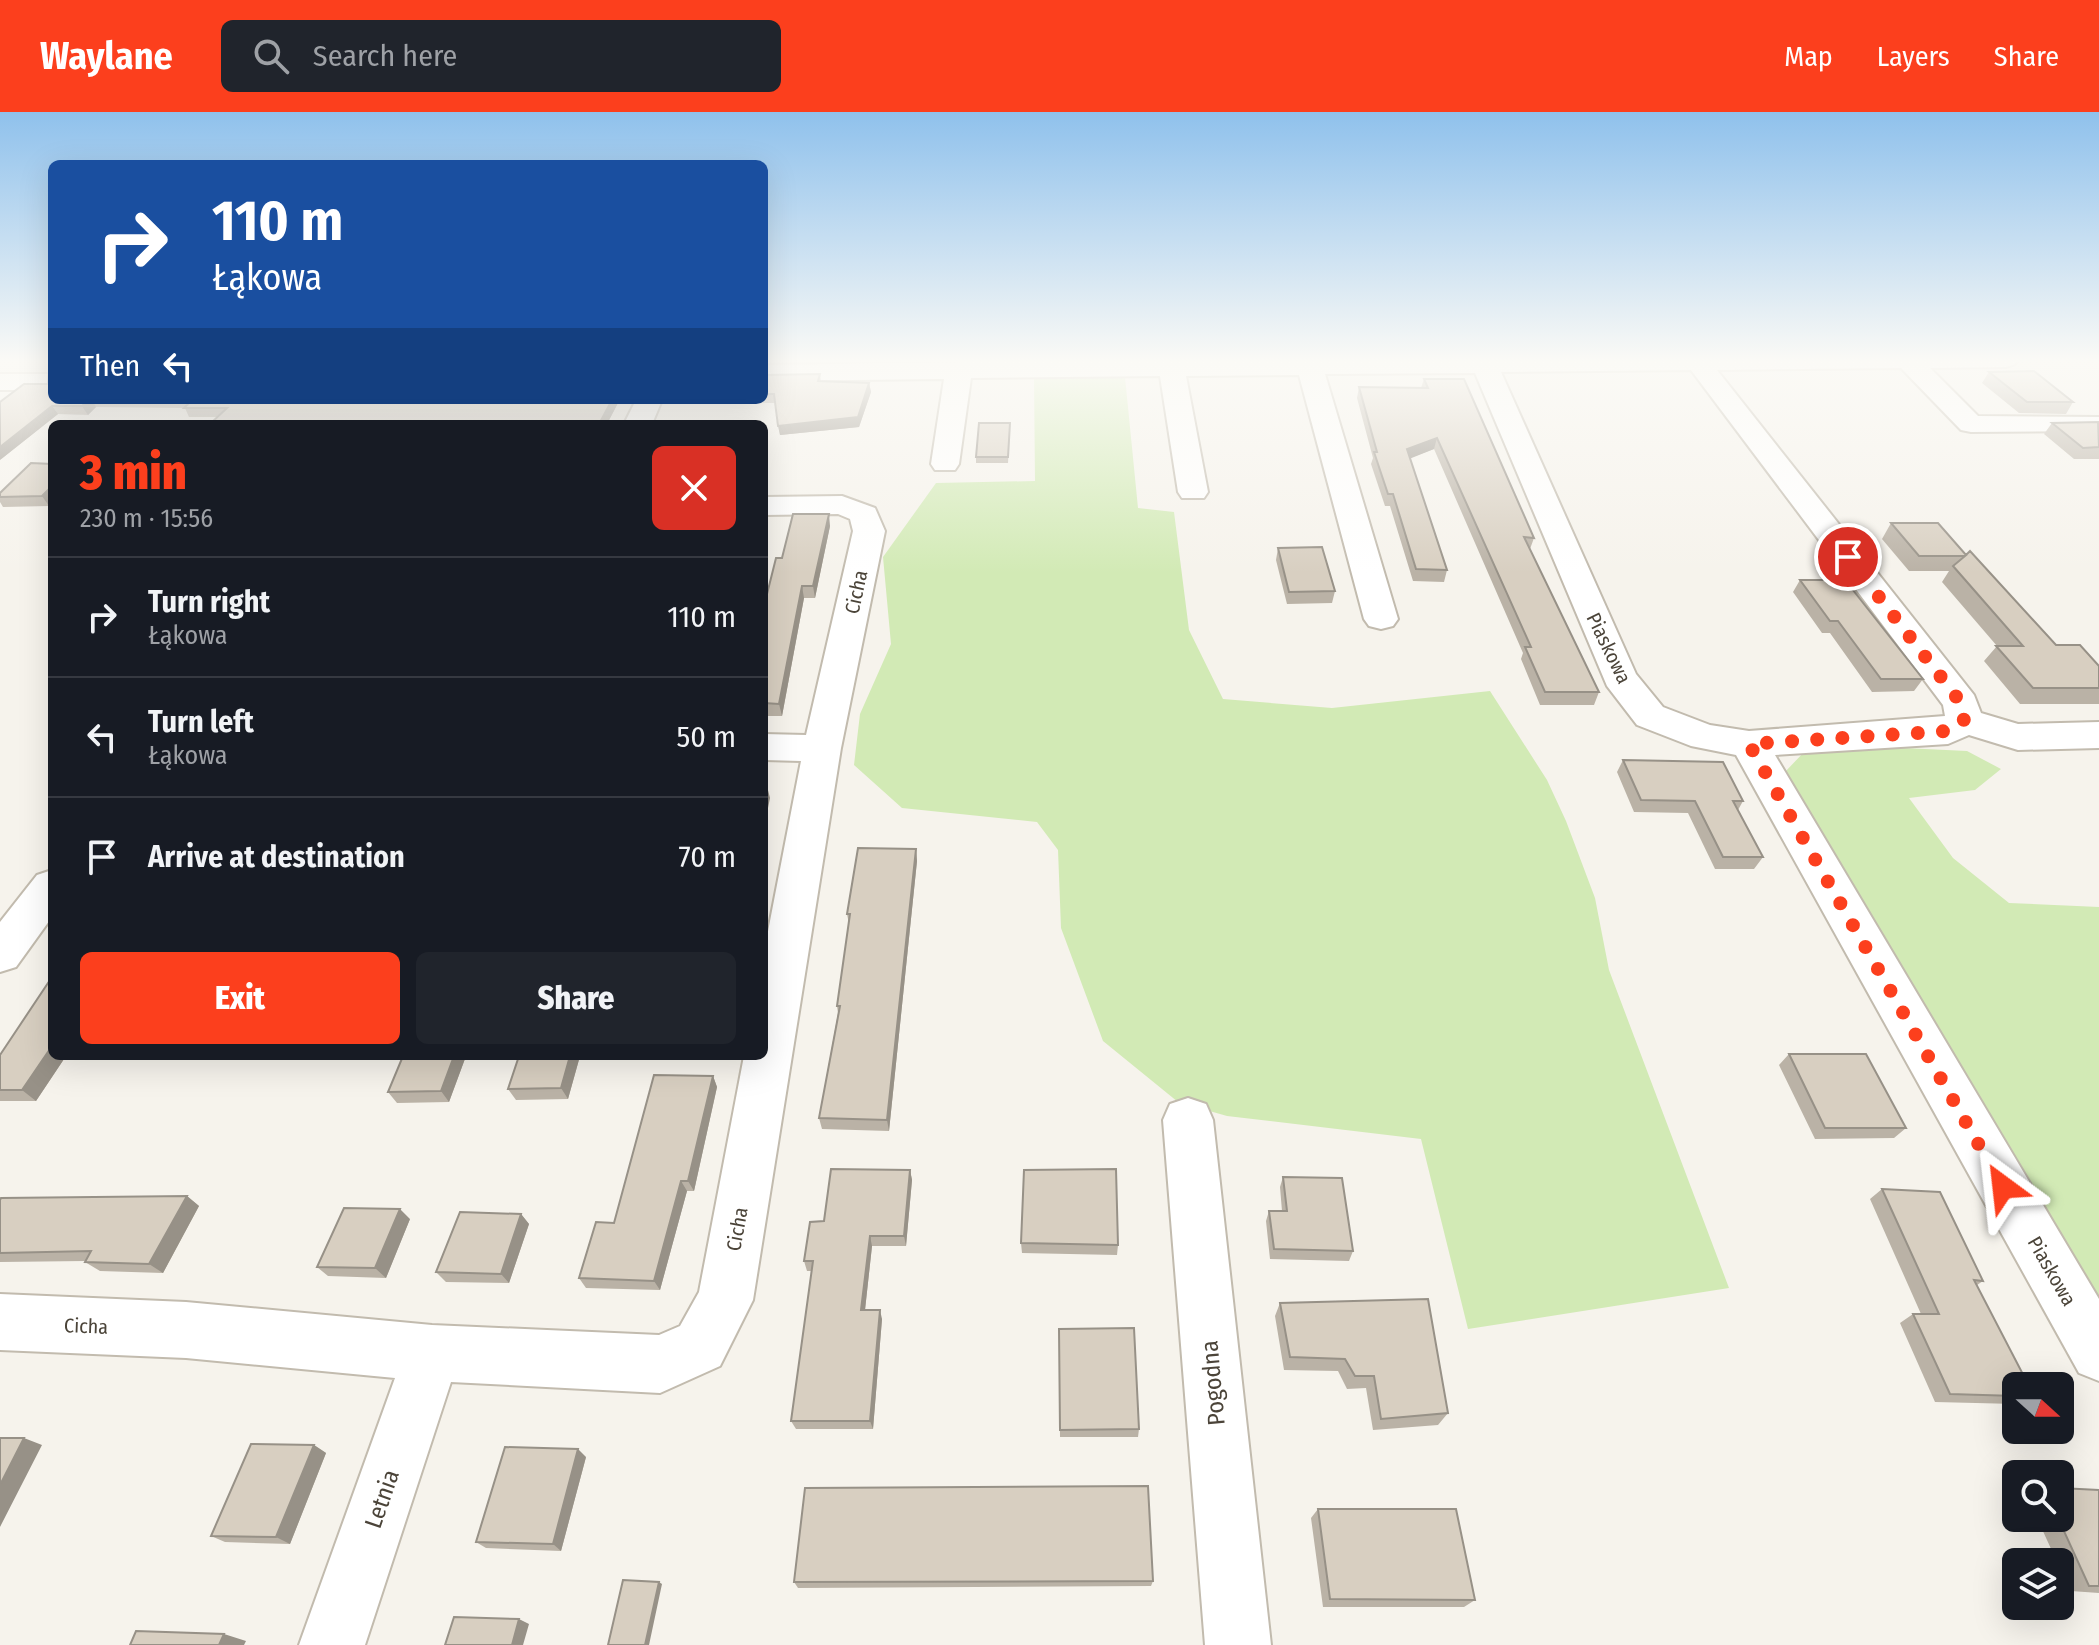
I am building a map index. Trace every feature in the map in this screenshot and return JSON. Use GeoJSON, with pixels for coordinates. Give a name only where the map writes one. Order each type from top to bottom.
{"type":"FeatureCollection","features":[{"type":"Feature","properties":{"kind":"street"},"geometry":{"type":"LineString","coordinates":[[945,464],[950,431]]}},
{"type":"Feature","properties":{"kind":"street"},"geometry":{"type":"LineString","coordinates":[[1182,431],[1193,492]]}},
{"type":"Feature","properties":{"kind":"street"},"geometry":{"type":"LineString","coordinates":[[1328,431],[1381,619]]}},
{"type":"Feature","properties":{"kind":"street","name":"Piaskowa"},"geometry":{"type":"LineString","coordinates":[[1513,431],[1620,678],[1650,716],[1704,737],[1749,744],[2099,1353]]}},
{"type":"Feature","properties":{"kind":"street"},"geometry":{"type":"LineString","coordinates":[[1751,431],[1961,703],[1964,721]]}},
{"type":"Feature","properties":{"kind":"street","name":"Cicha"},"geometry":{"type":"LineString","coordinates":[[768,506],[842,505],[864,514],[869,531],[822,748],[768,1055]]}},
{"type":"Feature","properties":{"kind":"street"},"geometry":{"type":"LineString","coordinates":[[1749,744],[1948,731],[1964,721],[2018,737],[2099,735]]}},
{"type":"Feature","properties":{"kind":"street"},"geometry":{"type":"LineString","coordinates":[[768,747],[822,748]]}},
{"type":"Feature","properties":{"kind":"street"},"geometry":{"type":"LineString","coordinates":[[0,954],[48,891]]}},
{"type":"Feature","properties":{"kind":"street","name":"Cicha"},"geometry":{"type":"LineString","coordinates":[[0,1322],[186,1330],[432,1353],[660,1364],[700,1346],[725,1300],[767,1060]]}},
{"type":"Feature","properties":{"kind":"street","name":"Pogodna"},"geometry":{"type":"LineString","coordinates":[[1188,1120],[1238,1645]]}},
{"type":"Feature","properties":{"kind":"street","name":"Letnia"},"geometry":{"type":"LineString","coordinates":[[332,1645],[432,1353]]}},
{"type":"Feature","properties":{"kind":"green space"},"geometry":{"type":"Polygon","coordinates":[[[1035,431],[1130,431],[1138,508],[1174,512],[1189,630],[1223,699],[1332,708],[1490,691],[1547,780],[1566,821],[1595,898],[1609,970],[1729,1288],[1468,1329],[1421,1139],[1227,1116],[1178,1102],[1103,1041],[1061,928],[1058,850],[1037,822],[902,808],[854,765],[860,714],[891,644],[883,557],[936,483],[1035,481],[1035,431]]]}},
{"type":"Feature","properties":{"kind":"green space"},"geometry":{"type":"Polygon","coordinates":[[[1862,746],[1967,751],[2001,769],[1975,790],[1909,798],[1953,858],[2009,903],[2099,907],[2099,1298],[1808,820],[1784,773],[1806,750],[1862,746]]]}},
{"type":"Feature","properties":{"kind":"building"},"geometry":{"type":"Polygon","coordinates":[[[0,431],[21,431],[0,447],[0,431]]]}},
{"type":"Feature","properties":{"kind":"building"},"geometry":{"type":"Polygon","coordinates":[[[978,431],[1010,431],[1008,457],[976,457],[978,431]]]}},
{"type":"Feature","properties":{"kind":"building"},"geometry":{"type":"Polygon","coordinates":[[[1371,431],[1487,431],[1534,538],[1524,537],[1599,692],[1545,692],[1525,647],[1531,647],[1437,438],[1407,449],[1447,570],[1416,569],[1393,494],[1388,494],[1374,452],[1377,452],[1371,431]]]}},
{"type":"Feature","properties":{"kind":"building"},"geometry":{"type":"Polygon","coordinates":[[[2061,431],[2098,431],[2099,447],[2083,448],[2061,431]]]}},
{"type":"Feature","properties":{"kind":"building"},"geometry":{"type":"Polygon","coordinates":[[[31,463],[48,464],[48,490],[42,496],[0,497],[0,493],[31,463]]]}},
{"type":"Feature","properties":{"kind":"building"},"geometry":{"type":"Polygon","coordinates":[[[793,514],[829,514],[813,586],[802,586],[779,704],[768,703],[768,590],[776,558],[782,558],[793,514]]]}},
{"type":"Feature","properties":{"kind":"building"},"geometry":{"type":"Polygon","coordinates":[[[1891,523],[1938,523],[1966,555],[1970,551],[2056,645],[2080,645],[2099,666],[2099,688],[2033,688],[1996,646],[2023,646],[1953,566],[1965,556],[1919,556],[1891,523]]]}},
{"type":"Feature","properties":{"kind":"building"},"geometry":{"type":"Polygon","coordinates":[[[1322,547],[1335,591],[1289,592],[1278,548],[1322,547]]]}},
{"type":"Feature","properties":{"kind":"building"},"geometry":{"type":"Polygon","coordinates":[[[1800,580],[1845,580],[1923,679],[1881,679],[1838,621],[1830,621],[1800,580]]]}},
{"type":"Feature","properties":{"kind":"building"},"geometry":{"type":"Polygon","coordinates":[[[1623,760],[1723,762],[1743,801],[1733,801],[1763,857],[1723,857],[1695,801],[1641,800],[1623,760]]]}},
{"type":"Feature","properties":{"kind":"building"},"geometry":{"type":"Polygon","coordinates":[[[858,848],[916,849],[887,1120],[819,1118],[840,1006],[837,1006],[850,914],[847,914],[858,848]]]}},
{"type":"Feature","properties":{"kind":"building"},"geometry":{"type":"Polygon","coordinates":[[[48,983],[48,1052],[22,1090],[0,1090],[0,1055],[48,983]]]}},
{"type":"Feature","properties":{"kind":"building"},"geometry":{"type":"Polygon","coordinates":[[[1789,1054],[1866,1054],[1906,1128],[1825,1128],[1789,1054]]]}},
{"type":"Feature","properties":{"kind":"building"},"geometry":{"type":"Polygon","coordinates":[[[401,1060],[453,1060],[441,1091],[388,1092],[401,1060]]]}},
{"type":"Feature","properties":{"kind":"building"},"geometry":{"type":"Polygon","coordinates":[[[518,1060],[569,1060],[561,1088],[508,1089],[518,1060]]]}},
{"type":"Feature","properties":{"kind":"building"},"geometry":{"type":"Polygon","coordinates":[[[654,1075],[713,1076],[688,1181],[681,1181],[654,1281],[579,1278],[596,1222],[614,1223],[654,1075]]]}},
{"type":"Feature","properties":{"kind":"building"},"geometry":{"type":"Polygon","coordinates":[[[831,1169],[910,1170],[904,1236],[870,1236],[861,1310],[880,1310],[870,1421],[791,1421],[813,1261],[804,1261],[810,1222],[824,1221],[831,1169]]]}},
{"type":"Feature","properties":{"kind":"building"},"geometry":{"type":"Polygon","coordinates":[[[1116,1169],[1118,1245],[1021,1243],[1024,1170],[1116,1169]]]}},
{"type":"Feature","properties":{"kind":"building"},"geometry":{"type":"Polygon","coordinates":[[[1283,1177],[1342,1178],[1353,1251],[1274,1249],[1269,1211],[1287,1211],[1283,1177]]]}},
{"type":"Feature","properties":{"kind":"building"},"geometry":{"type":"Polygon","coordinates":[[[1882,1189],[1940,1192],[1983,1281],[1974,1280],[2022,1372],[2002,1372],[2002,1396],[1950,1394],[1913,1314],[1939,1314],[1882,1189]]]}},
{"type":"Feature","properties":{"kind":"building"},"geometry":{"type":"Polygon","coordinates":[[[187,1196],[149,1264],[85,1262],[91,1251],[0,1253],[1,1198],[187,1196]]]}},
{"type":"Feature","properties":{"kind":"building"},"geometry":{"type":"Polygon","coordinates":[[[344,1208],[400,1209],[375,1268],[317,1267],[344,1208]]]}},
{"type":"Feature","properties":{"kind":"building"},"geometry":{"type":"Polygon","coordinates":[[[460,1212],[521,1214],[501,1274],[436,1272],[460,1212]]]}},
{"type":"Feature","properties":{"kind":"building"},"geometry":{"type":"Polygon","coordinates":[[[1428,1299],[1448,1413],[1381,1419],[1374,1376],[1355,1376],[1345,1359],[1290,1357],[1280,1303],[1428,1299]]]}},
{"type":"Feature","properties":{"kind":"building"},"geometry":{"type":"Polygon","coordinates":[[[1134,1328],[1139,1429],[1060,1430],[1059,1329],[1134,1328]]]}},
{"type":"Feature","properties":{"kind":"building"},"geometry":{"type":"Polygon","coordinates":[[[0,1438],[24,1438],[0,1485],[0,1438]]]}},
{"type":"Feature","properties":{"kind":"building"},"geometry":{"type":"Polygon","coordinates":[[[251,1444],[314,1445],[276,1537],[211,1536],[251,1444]]]}},
{"type":"Feature","properties":{"kind":"building"},"geometry":{"type":"Polygon","coordinates":[[[505,1447],[578,1449],[553,1544],[476,1542],[505,1447]]]}},
{"type":"Feature","properties":{"kind":"building"},"geometry":{"type":"Polygon","coordinates":[[[1148,1486],[1153,1581],[794,1582],[805,1488],[1148,1486]]]}},
{"type":"Feature","properties":{"kind":"building"},"geometry":{"type":"Polygon","coordinates":[[[2074,1489],[2099,1490],[2099,1586],[2089,1586],[2064,1532],[2074,1532],[2074,1489]]]}},
{"type":"Feature","properties":{"kind":"building"},"geometry":{"type":"Polygon","coordinates":[[[1318,1509],[1456,1509],[1475,1600],[1330,1599],[1318,1509]]]}},
{"type":"Feature","properties":{"kind":"building"},"geometry":{"type":"Polygon","coordinates":[[[623,1580],[659,1582],[645,1645],[608,1645],[623,1580]]]}},
{"type":"Feature","properties":{"kind":"building"},"geometry":{"type":"Polygon","coordinates":[[[454,1617],[519,1619],[512,1645],[445,1645],[454,1617]]]}},
{"type":"Feature","properties":{"kind":"building"},"geometry":{"type":"Polygon","coordinates":[[[136,1631],[224,1634],[219,1645],[130,1645],[136,1631]]]}},
{"type":"Feature","properties":{"kind":"route"},"geometry":{"type":"LineString","coordinates":[[1848,557],[1961,703],[1964,721],[1948,731],[1749,744],[2003,1187]]}}]}
